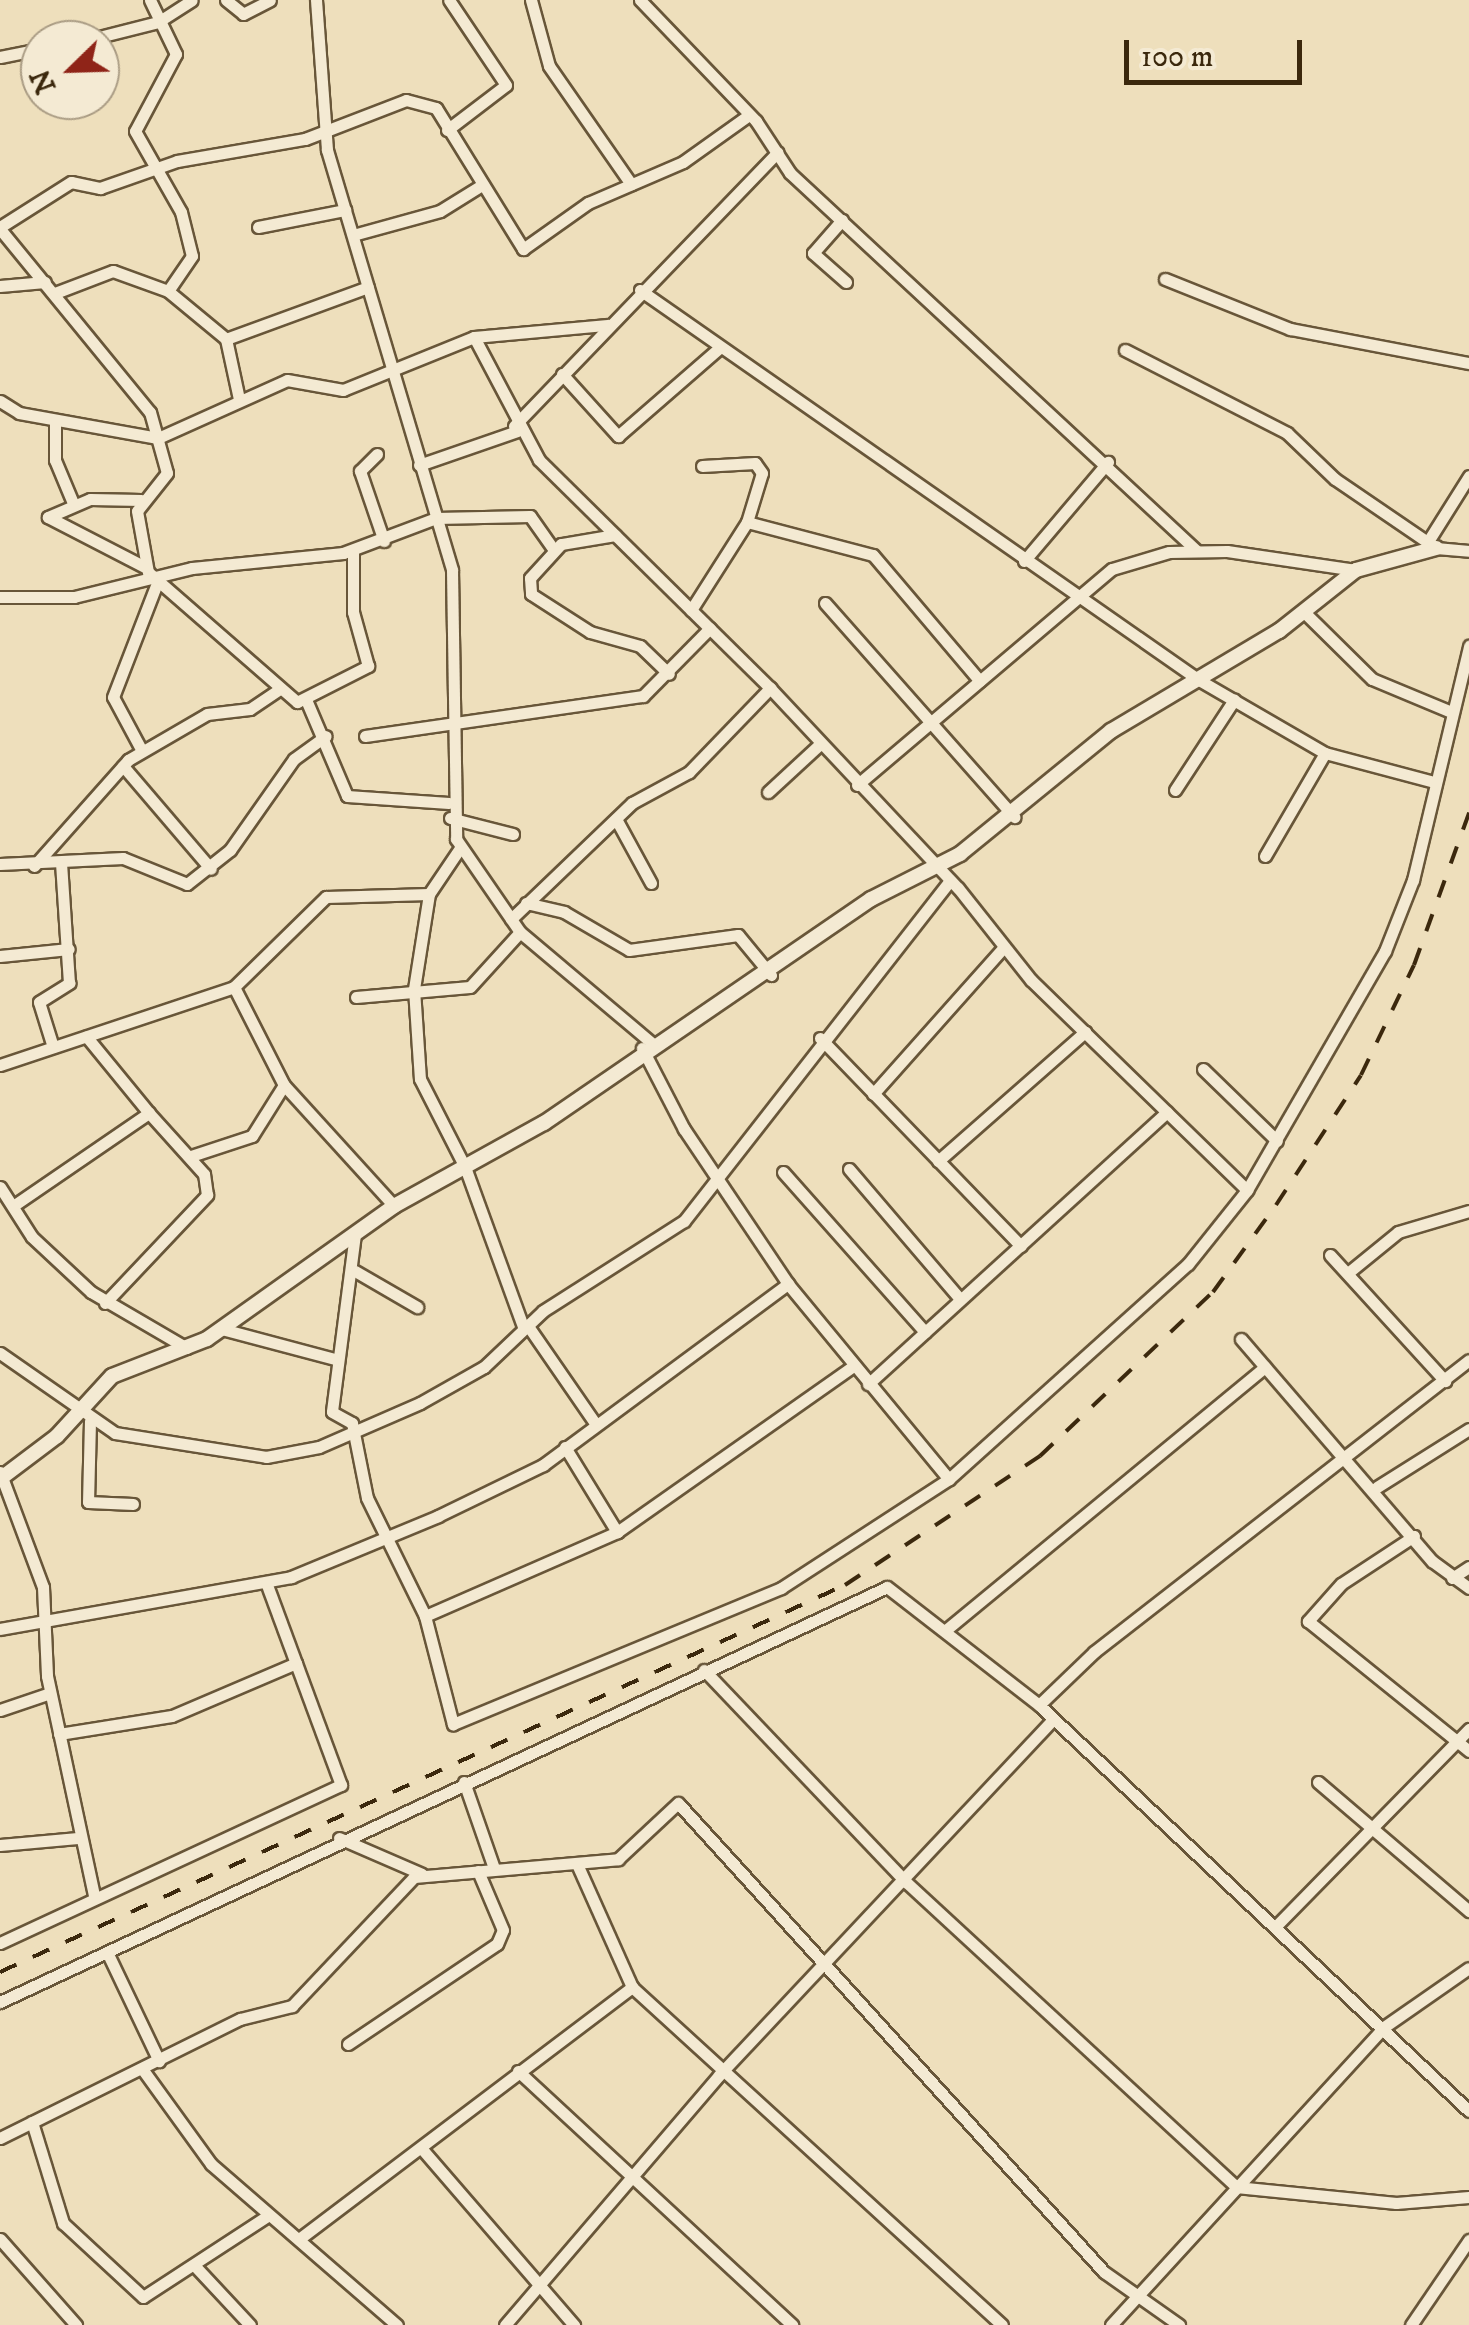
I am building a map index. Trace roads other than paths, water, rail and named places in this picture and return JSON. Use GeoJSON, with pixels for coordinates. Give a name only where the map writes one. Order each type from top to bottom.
{"type":"FeatureCollection","features":[{"type":"Feature","properties":{"kind":"street"},"geometry":{"type":"LineString","coordinates":[[150,0],[158,22],[177,45],[135,121],[152,168],[191,242],[188,268],[168,291]]}},
{"type":"Feature","properties":{"kind":"street"},"geometry":{"type":"LineString","coordinates":[[120,32],[158,22],[192,0]]}},
{"type":"Feature","properties":{"kind":"street"},"geometry":{"type":"LineString","coordinates":[[226,0],[244,14],[270,0]]}},
{"type":"Feature","properties":{"kind":"street"},"geometry":{"type":"LineString","coordinates":[[316,0],[328,131],[345,210],[398,366],[419,464],[452,570],[459,720],[449,803],[460,848],[520,932],[648,1046],[717,1178],[788,1284],[949,1479]]}},
{"type":"Feature","properties":{"kind":"street"},"geometry":{"type":"LineString","coordinates":[[447,130],[506,84],[449,0]]}},
{"type":"Feature","properties":{"kind":"street"},"geometry":{"type":"LineString","coordinates":[[531,0],[549,66],[631,184]]}},
{"type":"Feature","properties":{"kind":"street"},"geometry":{"type":"LineString","coordinates":[[640,0],[750,115],[778,152],[842,220],[996,374],[1108,462],[1197,551]]}},
{"type":"Feature","properties":{"kind":"street"},"geometry":{"type":"LineString","coordinates":[[145,567],[50,520],[73,502],[140,500],[166,480],[158,438],[138,392],[0,228],[71,182],[100,188],[152,168],[328,131],[406,100],[436,108],[523,249],[631,184],[683,162],[750,115]]}},
{"type":"Feature","properties":{"kind":"street"},"geometry":{"type":"LineString","coordinates":[[419,464],[515,428],[640,290],[778,152]]}},
{"type":"Feature","properties":{"kind":"street"},"geometry":{"type":"LineString","coordinates":[[353,234],[440,211],[482,185]]}},
{"type":"Feature","properties":{"kind":"street"},"geometry":{"type":"LineString","coordinates":[[258,227],[345,210]]}},
{"type":"Feature","properties":{"kind":"street"},"geometry":{"type":"LineString","coordinates":[[842,220],[813,253],[846,282]]}},
{"type":"Feature","properties":{"kind":"street"},"geometry":{"type":"LineString","coordinates":[[55,292],[114,271],[168,291],[226,338],[239,400]]}},
{"type":"Feature","properties":{"kind":"street"},"geometry":{"type":"LineString","coordinates":[[1165,278],[1290,329],[1469,363]]}},
{"type":"Feature","properties":{"kind":"street"},"geometry":{"type":"LineString","coordinates":[[0,286],[45,282]]}},
{"type":"Feature","properties":{"kind":"street"},"geometry":{"type":"LineString","coordinates":[[226,338],[368,286]]}},
{"type":"Feature","properties":{"kind":"street"},"geometry":{"type":"LineString","coordinates":[[640,290],[718,350],[1199,680],[1326,753],[1430,782]]}},
{"type":"Feature","properties":{"kind":"street"},"geometry":{"type":"LineString","coordinates":[[0,401],[55,420],[158,438],[239,400],[308,378],[342,390],[474,337],[607,325]]}},
{"type":"Feature","properties":{"kind":"street"},"geometry":{"type":"LineString","coordinates":[[474,337],[515,428],[615,535],[770,688],[950,880],[1003,948],[1247,1190]]}},
{"type":"Feature","properties":{"kind":"street"},"geometry":{"type":"LineString","coordinates":[[562,374],[618,436],[718,350]]}},
{"type":"Feature","properties":{"kind":"street"},"geometry":{"type":"LineString","coordinates":[[1126,350],[1287,433],[1431,545],[1469,552]]}},
{"type":"Feature","properties":{"kind":"street"},"geometry":{"type":"LineString","coordinates":[[55,420],[55,460],[73,502]]}},
{"type":"Feature","properties":{"kind":"street"},"geometry":{"type":"LineString","coordinates":[[377,454],[361,478],[384,541]]}},
{"type":"Feature","properties":{"kind":"street"},"geometry":{"type":"LineString","coordinates":[[1024,561],[1108,462]]}},
{"type":"Feature","properties":{"kind":"street"},"geometry":{"type":"LineString","coordinates":[[691,610],[747,522],[760,466],[702,466]]}},
{"type":"Feature","properties":{"kind":"street"},"geometry":{"type":"LineString","coordinates":[[94,1896],[78,1838],[50,1693],[46,1620],[34,1551],[1,1476],[85,1416],[112,1376],[187,1348],[222,1328],[394,1206],[544,1123],[648,1046],[771,975],[871,899],[937,869],[1014,818],[1112,732],[1305,613],[1356,570],[1431,545],[1469,476]]}},
{"type":"Feature","properties":{"kind":"street"},"geometry":{"type":"LineString","coordinates":[[140,500],[145,567],[155,582],[237,642],[278,690],[307,702],[326,736],[350,798],[449,803]]}},
{"type":"Feature","properties":{"kind":"street"},"geometry":{"type":"LineString","coordinates":[[0,597],[74,597],[353,551],[436,518],[530,516],[554,550]]}},
{"type":"Feature","properties":{"kind":"street"},"geometry":{"type":"LineString","coordinates":[[747,522],[873,555],[980,681]]}},
{"type":"Feature","properties":{"kind":"street"},"geometry":{"type":"LineString","coordinates":[[615,535],[554,550],[530,578],[537,601],[590,632],[640,646],[669,674]]}},
{"type":"Feature","properties":{"kind":"street"},"geometry":{"type":"LineString","coordinates":[[307,702],[368,666],[353,612],[353,551]]}},
{"type":"Feature","properties":{"kind":"street"},"geometry":{"type":"LineString","coordinates":[[857,785],[936,721],[1071,594],[1140,558],[1197,551],[1356,570]]}},
{"type":"Feature","properties":{"kind":"street"},"geometry":{"type":"LineString","coordinates":[[142,751],[113,697],[155,582]]}},
{"type":"Feature","properties":{"kind":"street"},"geometry":{"type":"LineString","coordinates":[[824,603],[936,721],[1014,818]]}},
{"type":"Feature","properties":{"kind":"street"},"geometry":{"type":"LineString","coordinates":[[1305,613],[1372,680],[1449,711]]}},
{"type":"Feature","properties":{"kind":"street"},"geometry":{"type":"LineString","coordinates":[[365,736],[643,696],[669,674],[710,628]]}},
{"type":"Feature","properties":{"kind":"street"},"geometry":{"type":"LineString","coordinates":[[355,1234],[355,1271],[335,1359],[332,1412],[354,1431],[384,1539],[425,1616],[457,1725],[781,1588],[949,1479],[1188,1264],[1247,1190],[1385,951],[1433,806],[1430,782],[1469,646]]}},
{"type":"Feature","properties":{"kind":"street"},"geometry":{"type":"LineString","coordinates":[[511,919],[616,819],[689,772],[770,688]]}},
{"type":"Feature","properties":{"kind":"street"},"geometry":{"type":"LineString","coordinates":[[34,866],[123,766],[142,751],[206,714],[250,709],[278,690]]}},
{"type":"Feature","properties":{"kind":"street"},"geometry":{"type":"LineString","coordinates":[[1175,790],[1234,700]]}},
{"type":"Feature","properties":{"kind":"street"},"geometry":{"type":"LineString","coordinates":[[0,864],[34,866],[123,858],[178,885],[211,869],[294,759],[326,736]]}},
{"type":"Feature","properties":{"kind":"street"},"geometry":{"type":"LineString","coordinates":[[768,792],[820,744]]}},
{"type":"Feature","properties":{"kind":"street"},"geometry":{"type":"LineString","coordinates":[[1265,856],[1326,753]]}},
{"type":"Feature","properties":{"kind":"street"},"geometry":{"type":"LineString","coordinates":[[123,766],[211,869]]}},
{"type":"Feature","properties":{"kind":"street"},"geometry":{"type":"LineString","coordinates":[[450,818],[514,834]]}},
{"type":"Feature","properties":{"kind":"street"},"geometry":{"type":"LineString","coordinates":[[616,819],[651,882]]}},
{"type":"Feature","properties":{"kind":"street"},"geometry":{"type":"LineString","coordinates":[[460,848],[430,894],[414,989],[422,1091],[465,1167],[526,1328],[595,1422]]}},
{"type":"Feature","properties":{"kind":"street"},"geometry":{"type":"LineString","coordinates":[[53,1047],[39,1002],[69,983],[61,864]]}},
{"type":"Feature","properties":{"kind":"street"},"geometry":{"type":"LineString","coordinates":[[0,1353],[85,1416],[136,1438],[279,1458],[354,1431],[455,1385],[526,1328],[684,1221],[820,1038],[950,880]]}},
{"type":"Feature","properties":{"kind":"street"},"geometry":{"type":"LineString","coordinates":[[0,1065],[234,988],[315,901],[367,890],[430,894]]}},
{"type":"Feature","properties":{"kind":"street"},"geometry":{"type":"LineString","coordinates":[[526,903],[564,912],[628,950],[738,935],[771,975]]}},
{"type":"Feature","properties":{"kind":"street"},"geometry":{"type":"LineString","coordinates":[[356,997],[478,983],[520,932]]}},
{"type":"Feature","properties":{"kind":"street"},"geometry":{"type":"LineString","coordinates":[[0,956],[68,948]]}},
{"type":"Feature","properties":{"kind":"street"},"geometry":{"type":"LineString","coordinates":[[873,1094],[1003,948]]}},
{"type":"Feature","properties":{"kind":"street"},"geometry":{"type":"LineString","coordinates":[[234,988],[284,1085],[394,1206]]}},
{"type":"Feature","properties":{"kind":"street"},"geometry":{"type":"LineString","coordinates":[[938,1162],[1085,1032]]}},
{"type":"Feature","properties":{"kind":"street"},"geometry":{"type":"LineString","coordinates":[[86,1036],[148,1113],[191,1156],[207,1195],[105,1303]]}},
{"type":"Feature","properties":{"kind":"street"},"geometry":{"type":"LineString","coordinates":[[820,1038],[1021,1246]]}},
{"type":"Feature","properties":{"kind":"street"},"geometry":{"type":"LineString","coordinates":[[1204,1068],[1277,1141]]}},
{"type":"Feature","properties":{"kind":"street"},"geometry":{"type":"LineString","coordinates":[[191,1156],[244,1141],[284,1085]]}},
{"type":"Feature","properties":{"kind":"street"},"geometry":{"type":"LineString","coordinates":[[868,1384],[1167,1112]]}},
{"type":"Feature","properties":{"kind":"street"},"geometry":{"type":"LineString","coordinates":[[14,1206],[148,1113]]}},
{"type":"Feature","properties":{"kind":"street"},"geometry":{"type":"LineString","coordinates":[[849,1169],[960,1299]]}},
{"type":"Feature","properties":{"kind":"street"},"geometry":{"type":"LineString","coordinates":[[783,1172],[925,1332]]}},
{"type":"Feature","properties":{"kind":"street"},"geometry":{"type":"LineString","coordinates":[[0,1187],[32,1237],[105,1303],[187,1348]]}},
{"type":"Feature","properties":{"kind":"street"},"geometry":{"type":"LineString","coordinates":[[1349,1272],[1398,1232],[1469,1211]]}},
{"type":"Feature","properties":{"kind":"street"},"geometry":{"type":"LineString","coordinates":[[1330,1254],[1445,1381]]}},
{"type":"Feature","properties":{"kind":"street"},"geometry":{"type":"LineString","coordinates":[[355,1271],[417,1307]]}},
{"type":"Feature","properties":{"kind":"street"},"geometry":{"type":"LineString","coordinates":[[0,1629],[266,1582],[384,1539],[525,1477],[788,1284]]}},
{"type":"Feature","properties":{"kind":"street"},"geometry":{"type":"LineString","coordinates":[[222,1328],[335,1359]]}},
{"type":"Feature","properties":{"kind":"street"},"geometry":{"type":"LineString","coordinates":[[1240,1340],[1377,1487],[1452,1578],[1469,1588]]}},
{"type":"Feature","properties":{"kind":"street"},"geometry":{"type":"LineString","coordinates":[[1039,1705],[1094,1652],[1350,1457],[1469,1360]]}},
{"type":"Feature","properties":{"kind":"street"},"geometry":{"type":"LineString","coordinates":[[425,1616],[617,1532],[853,1366]]}},
{"type":"Feature","properties":{"kind":"street"},"geometry":{"type":"LineString","coordinates":[[947,1628],[1266,1366]]}},
{"type":"Feature","properties":{"kind":"street"},"geometry":{"type":"LineString","coordinates":[[85,1416],[88,1502],[132,1504]]}},
{"type":"Feature","properties":{"kind":"street"},"geometry":{"type":"LineString","coordinates":[[1377,1487],[1469,1429]]}},
{"type":"Feature","properties":{"kind":"street"},"geometry":{"type":"LineString","coordinates":[[565,1447],[617,1532]]}},
{"type":"Feature","properties":{"kind":"street"},"geometry":{"type":"LineString","coordinates":[[1414,1536],[1341,1584],[1308,1621],[1469,1751]]}},
{"type":"Feature","properties":{"kind":"street"},"geometry":{"type":"LineString","coordinates":[[1452,1578],[1469,1567]]}},
{"type":"Feature","properties":{"kind":"street"},"geometry":{"type":"LineString","coordinates":[[0,1943],[94,1896],[341,1785],[266,1582]]}},
{"type":"Feature","properties":{"kind":"street"},"geometry":{"type":"LineString","coordinates":[[0,2002],[339,1838],[880,1588],[947,1628],[1039,1705],[1050,1722],[1276,1926],[1469,2112]]}},
{"type":"Feature","properties":{"kind":"street"},"geometry":{"type":"LineString","coordinates":[[59,1734],[172,1716],[296,1662]]}},
{"type":"Feature","properties":{"kind":"street"},"geometry":{"type":"LineString","coordinates":[[704,1670],[906,1882],[1236,2187],[1396,2202],[1469,2196]]}},
{"type":"Feature","properties":{"kind":"street"},"geometry":{"type":"LineString","coordinates":[[0,1710],[50,1693]]}},
{"type":"Feature","properties":{"kind":"street"},"geometry":{"type":"LineString","coordinates":[[505,2325],[632,2184],[719,2075],[906,1882],[1050,1722]]}},
{"type":"Feature","properties":{"kind":"street"},"geometry":{"type":"LineString","coordinates":[[1276,1926],[1378,1829],[1469,1728]]}},
{"type":"Feature","properties":{"kind":"street"},"geometry":{"type":"LineString","coordinates":[[464,1782],[494,1868]]}},
{"type":"Feature","properties":{"kind":"street"},"geometry":{"type":"LineString","coordinates":[[1318,1782],[1469,1910]]}},
{"type":"Feature","properties":{"kind":"street"},"geometry":{"type":"LineString","coordinates":[[339,1838],[422,1874],[577,1864],[631,1852],[681,1804],[822,1971],[1133,2298],[1180,2325]]}},
{"type":"Feature","properties":{"kind":"street"},"geometry":{"type":"LineString","coordinates":[[0,1845],[78,1838]]}},
{"type":"Feature","properties":{"kind":"street"},"geometry":{"type":"LineString","coordinates":[[577,1864],[632,1987],[719,2075],[762,2102],[1002,2325]]}},
{"type":"Feature","properties":{"kind":"street"},"geometry":{"type":"LineString","coordinates":[[348,2044],[497,1944],[504,1930],[478,1871]]}},
{"type":"Feature","properties":{"kind":"street"},"geometry":{"type":"LineString","coordinates":[[0,2138],[240,2019],[292,2006],[422,1874]]}},
{"type":"Feature","properties":{"kind":"street"},"geometry":{"type":"LineString","coordinates":[[107,1952],[159,2061]]}},
{"type":"Feature","properties":{"kind":"street"},"geometry":{"type":"LineString","coordinates":[[1111,2325],[1384,2027],[1469,1968]]}},
{"type":"Feature","properties":{"kind":"street"},"geometry":{"type":"LineString","coordinates":[[299,2239],[632,1987]]}},
{"type":"Feature","properties":{"kind":"street"},"geometry":{"type":"LineString","coordinates":[[143,2070],[211,2164],[398,2325]]}},
{"type":"Feature","properties":{"kind":"street"},"geometry":{"type":"LineString","coordinates":[[518,2071],[632,2184],[792,2325]]}},
{"type":"Feature","properties":{"kind":"street"},"geometry":{"type":"LineString","coordinates":[[32,2122],[63,2223],[143,2297],[269,2215]]}},
{"type":"Feature","properties":{"kind":"street"},"geometry":{"type":"LineString","coordinates":[[422,2149],[536,2290],[574,2325]]}},
{"type":"Feature","properties":{"kind":"street"},"geometry":{"type":"LineString","coordinates":[[0,2239],[76,2325]]}},
{"type":"Feature","properties":{"kind":"street"},"geometry":{"type":"LineString","coordinates":[[1411,2325],[1469,2240]]}},
{"type":"Feature","properties":{"kind":"street"},"geometry":{"type":"LineString","coordinates":[[194,2265],[250,2325]]}},
{"type":"Feature","properties":{"kind":"railway"},"geometry":{"type":"LineString","coordinates":[[0,1972],[845,1585],[1040,1456],[1213,1292],[1276,1205],[1361,1075],[1414,965],[1469,813]]}}]}
